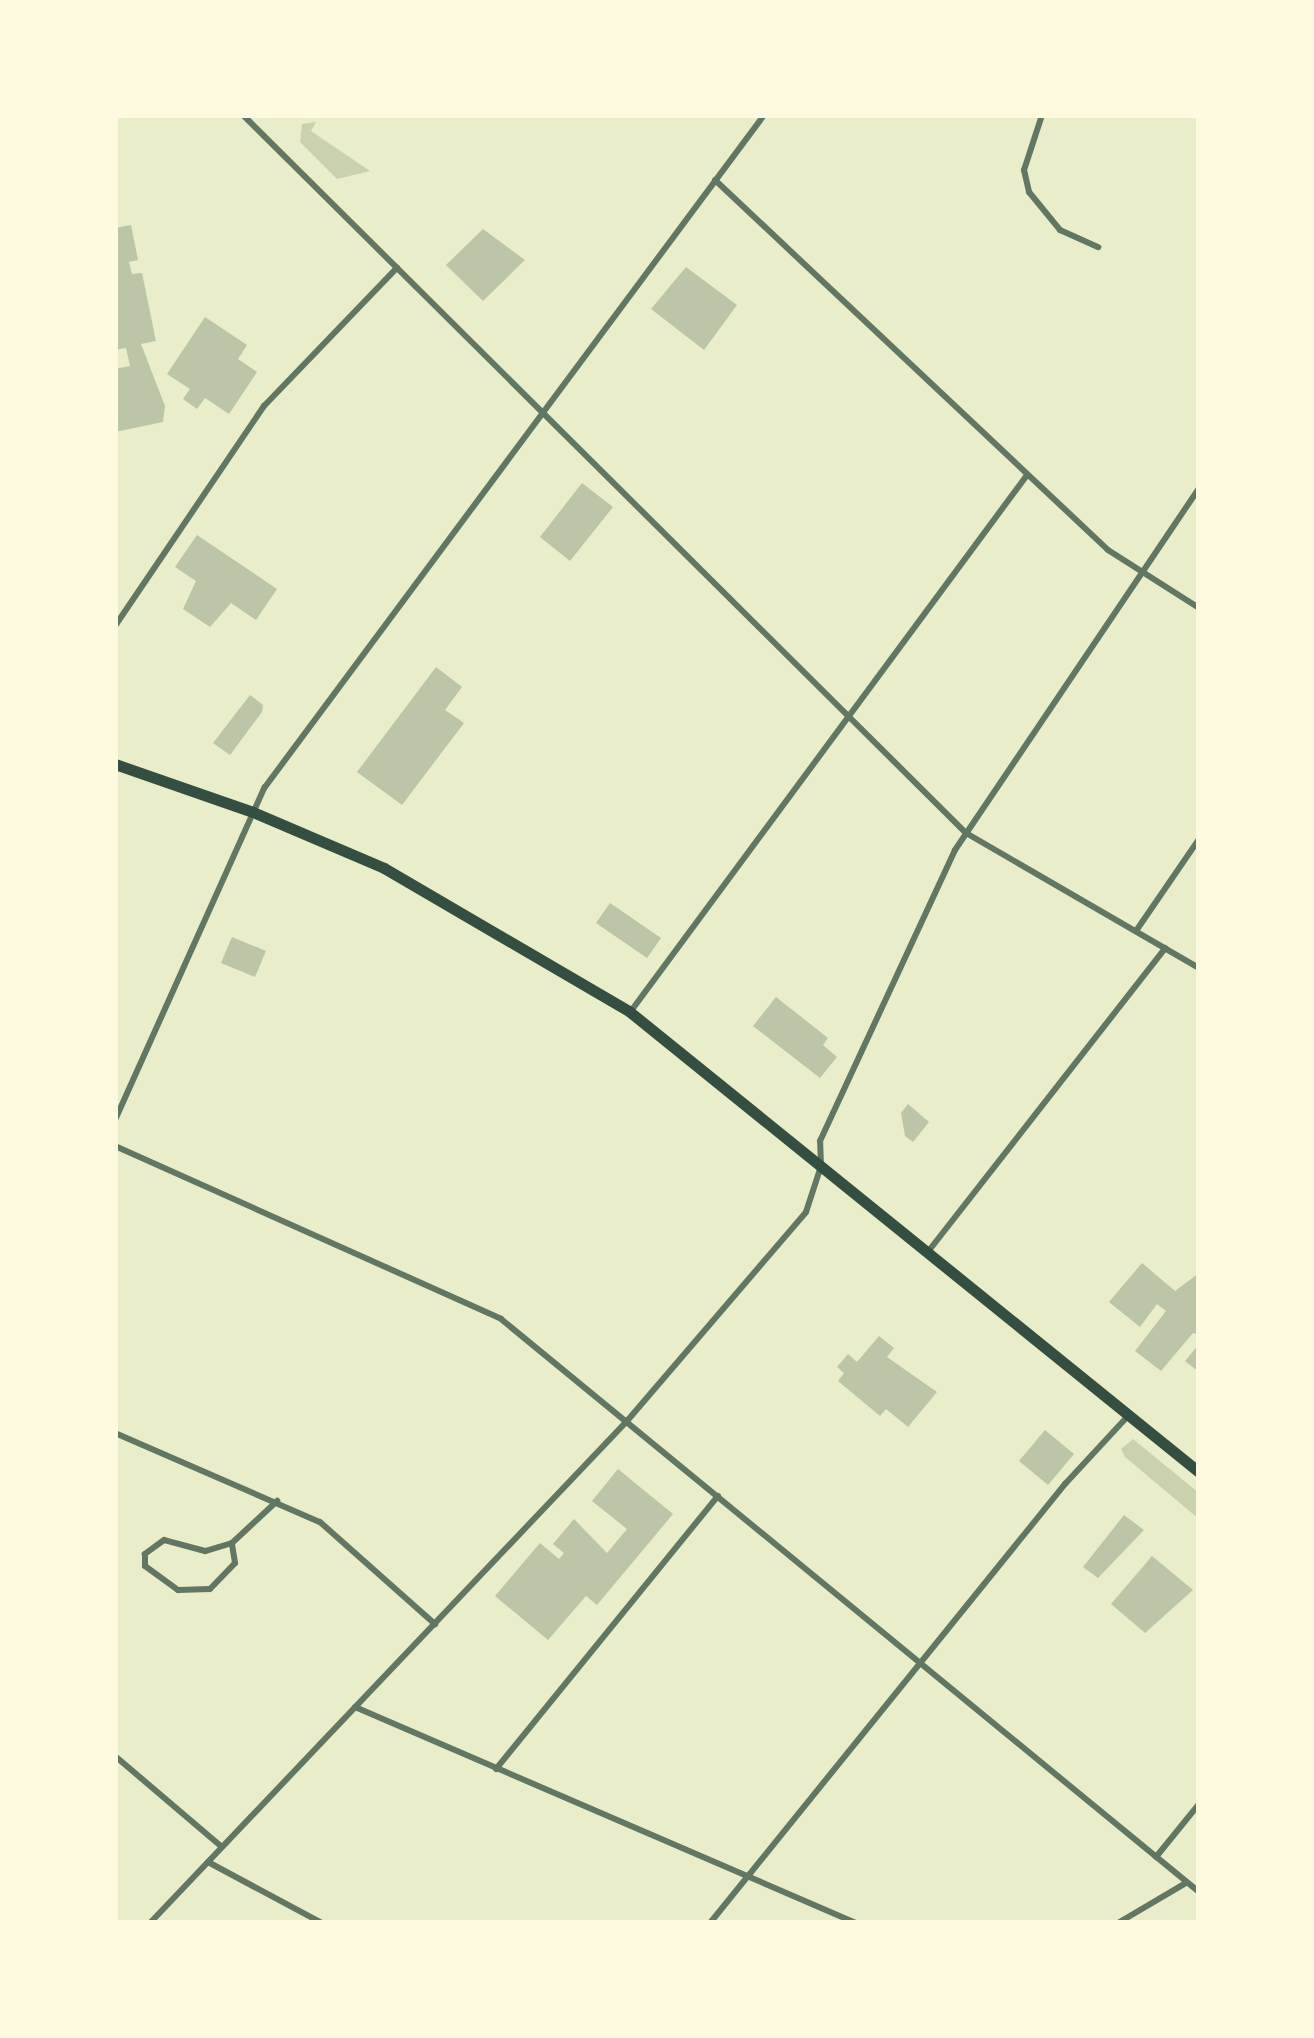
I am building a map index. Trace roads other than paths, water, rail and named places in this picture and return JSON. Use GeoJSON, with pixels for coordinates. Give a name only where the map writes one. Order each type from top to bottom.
{"type":"FeatureCollection","features":[{"type":"Feature","properties":{"kind":"main road"},"geometry":{"type":"LineString","coordinates":[[115,764],[252,812],[422,886],[630,1012],[1199,1472]]}},
{"type":"Feature","properties":{"kind":"street"},"geometry":{"type":"LineString","coordinates":[[243,115],[966,833],[1199,968]]}},
{"type":"Feature","properties":{"kind":"street"},"geometry":{"type":"LineString","coordinates":[[115,1120],[252,812],[542,411],[764,115]]}},
{"type":"Feature","properties":{"kind":"street"},"geometry":{"type":"LineString","coordinates":[[1042,115],[1024,170],[1029,192],[1060,230],[1098,246]]}},
{"type":"Feature","properties":{"kind":"street"},"geometry":{"type":"LineString","coordinates":[[715,180],[1027,475],[1142,573],[1199,608]]}},
{"type":"Feature","properties":{"kind":"street"},"geometry":{"type":"LineString","coordinates":[[115,626],[264,406],[397,268]]}},
{"type":"Feature","properties":{"kind":"street"},"geometry":{"type":"LineString","coordinates":[[630,1012],[1027,475]]}},
{"type":"Feature","properties":{"kind":"street"},"geometry":{"type":"LineString","coordinates":[[150,1923],[628,1421],[806,1212],[821,1166],[820,1141],[966,833],[1199,488]]}},
{"type":"Feature","properties":{"kind":"street"},"geometry":{"type":"LineString","coordinates":[[1136,931],[1199,838]]}},
{"type":"Feature","properties":{"kind":"street"},"geometry":{"type":"LineString","coordinates":[[927,1253],[1165,948]]}},
{"type":"Feature","properties":{"kind":"street"},"geometry":{"type":"LineString","coordinates":[[115,1146],[482,1308],[628,1421],[1199,1892]]}},
{"type":"Feature","properties":{"kind":"street"},"geometry":{"type":"LineString","coordinates":[[710,1923],[920,1663],[1129,1415]]}},
{"type":"Feature","properties":{"kind":"street"},"geometry":{"type":"LineString","coordinates":[[115,1433],[277,1501],[344,1539],[434,1624]]}},
{"type":"Feature","properties":{"kind":"street"},"geometry":{"type":"LineString","coordinates":[[496,1769],[718,1496]]}},
{"type":"Feature","properties":{"kind":"street"},"geometry":{"type":"LineString","coordinates":[[232,1544],[235,1563],[210,1589],[178,1590],[145,1566],[145,1554],[164,1540],[205,1551],[232,1544],[277,1501]]}},
{"type":"Feature","properties":{"kind":"street"},"geometry":{"type":"LineString","coordinates":[[355,1707],[856,1923]]}},
{"type":"Feature","properties":{"kind":"street"},"geometry":{"type":"LineString","coordinates":[[115,1756],[222,1847]]}},
{"type":"Feature","properties":{"kind":"street"},"geometry":{"type":"LineString","coordinates":[[1156,1857],[1199,1804]]}},
{"type":"Feature","properties":{"kind":"street"},"geometry":{"type":"LineString","coordinates":[[208,1862],[322,1923]]}},
{"type":"Feature","properties":{"kind":"street"},"geometry":{"type":"LineString","coordinates":[[1118,1923],[1186,1883]]}}]}
